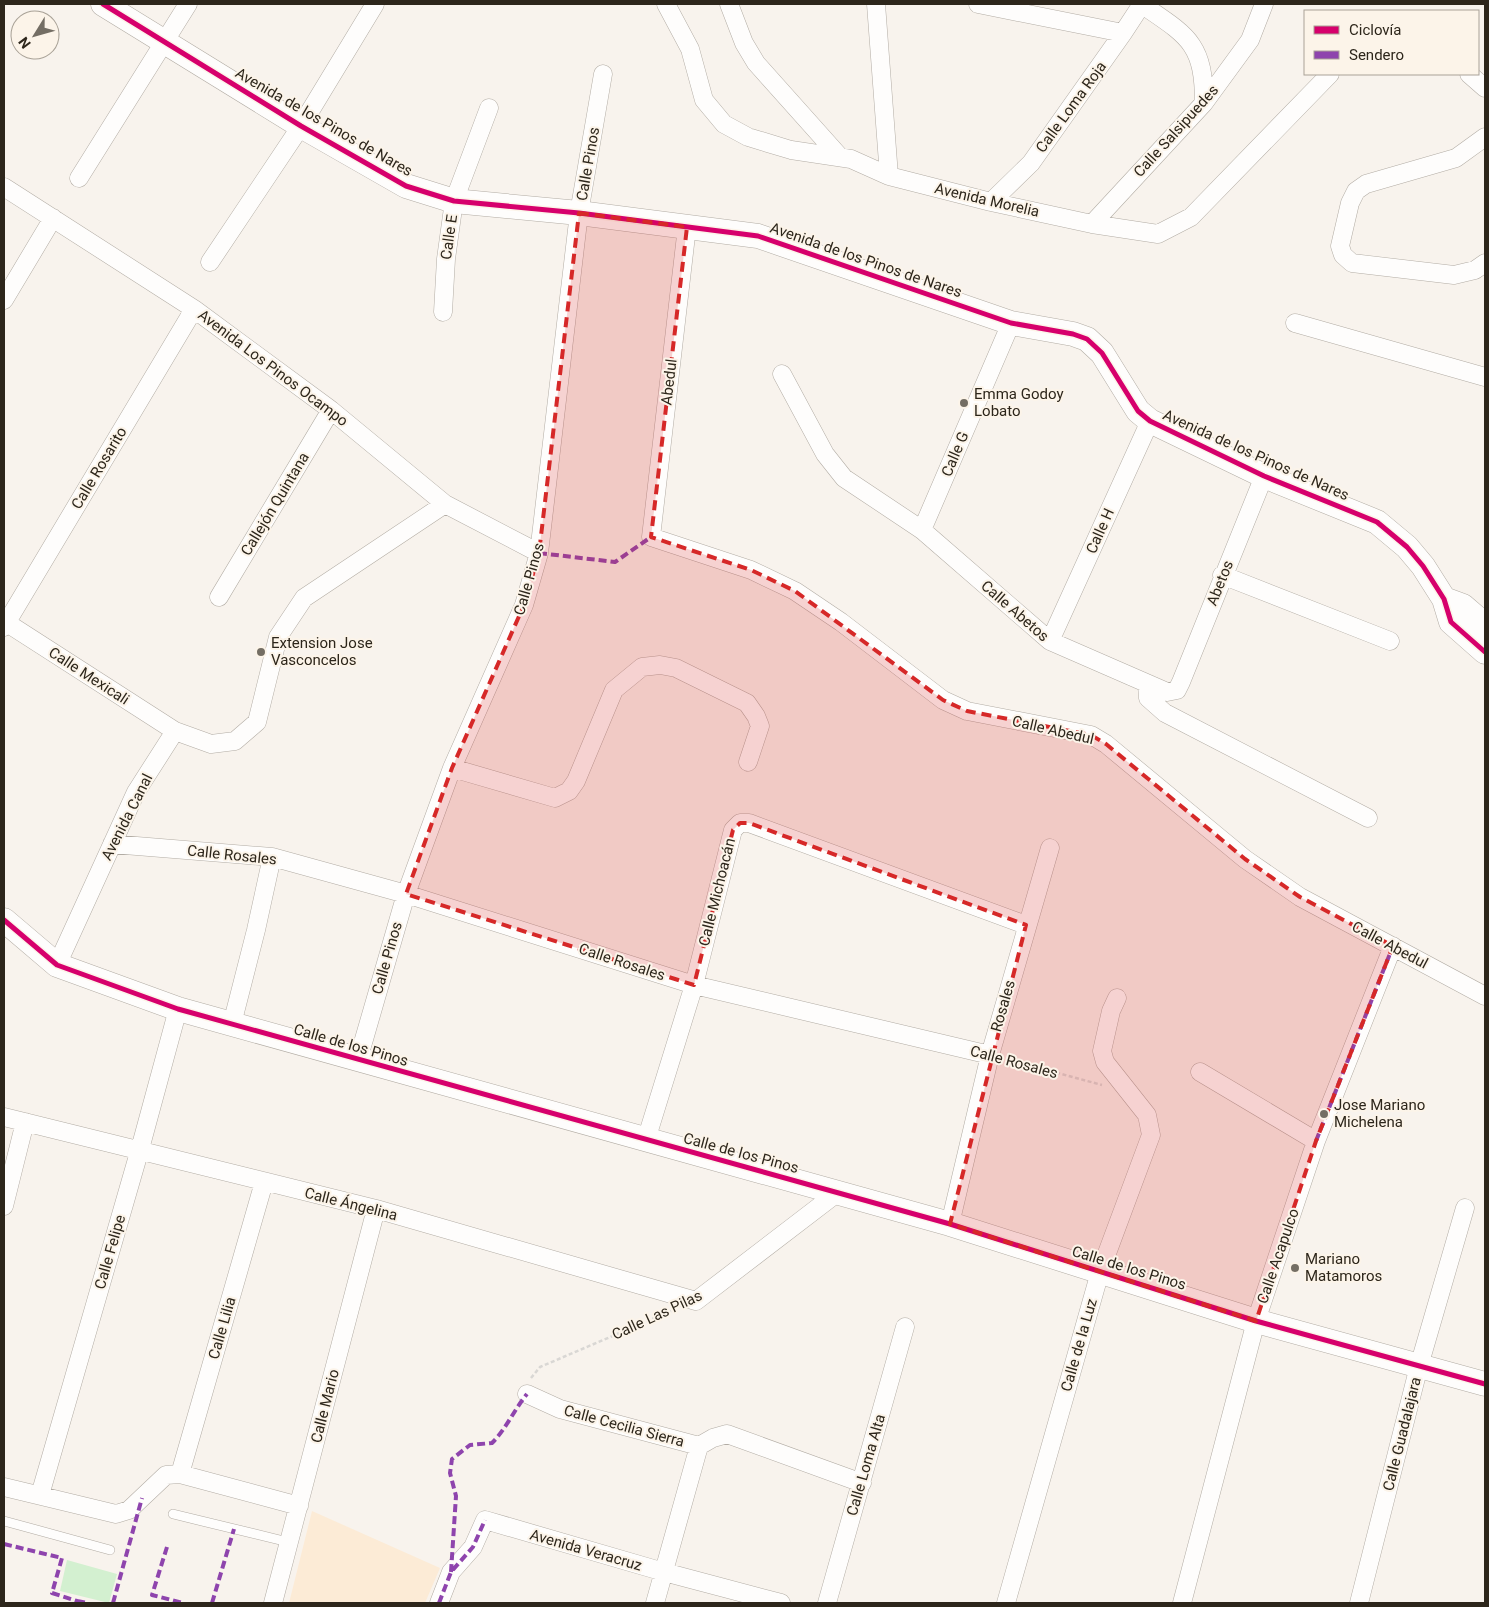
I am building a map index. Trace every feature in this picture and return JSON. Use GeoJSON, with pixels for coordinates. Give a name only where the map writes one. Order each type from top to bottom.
{"type":"FeatureCollection","features":[{"type":"Feature","properties":{"kind":"street","name":"Avenida de los Pinos de Nares"},"geometry":{"type":"LineString","coordinates":[[103,4],[301,126],[406,186],[454,201],[579,213],[758,236],[1011,323],[1073,334],[1087,339],[1102,353],[1138,411],[1150,421],[1264,476],[1377,522],[1407,547],[1444,599],[1451,622],[1485,652]]}},
{"type":"Feature","properties":{"kind":"street"},"geometry":{"type":"LineString","coordinates":[[79,178],[188,4]]}},
{"type":"Feature","properties":{"kind":"street"},"geometry":{"type":"LineString","coordinates":[[210,262],[301,126],[375,4]]}},
{"type":"Feature","properties":{"kind":"street","name":"Avenida Morelia"},"geometry":{"type":"LineString","coordinates":[[666,4],[690,49],[704,100],[724,124],[748,136],[791,150],[851,159],[889,176],[990,202],[1092,224],[1158,234],[1191,217],[1329,75]]}},
{"type":"Feature","properties":{"kind":"street"},"geometry":{"type":"LineString","coordinates":[[729,4],[744,43],[756,63],[840,157]]}},
{"type":"Feature","properties":{"kind":"street"},"geometry":{"type":"LineString","coordinates":[[876,4],[889,176]]}},
{"type":"Feature","properties":{"kind":"street"},"geometry":{"type":"LineString","coordinates":[[978,4],[1124,33]]}},
{"type":"Feature","properties":{"kind":"street"},"geometry":{"type":"LineString","coordinates":[[1142,4],[1179,30],[1196,51],[1204,75],[1204,103]]}},
{"type":"Feature","properties":{"kind":"street","name":"Calle Loma Roja"},"geometry":{"type":"LineString","coordinates":[[990,202],[1031,163],[1124,33],[1142,4]]}},
{"type":"Feature","properties":{"kind":"street","name":"Calle Salsipuedes"},"geometry":{"type":"LineString","coordinates":[[1092,224],[1204,103],[1250,40],[1264,4]]}},
{"type":"Feature","properties":{"kind":"street","name":"Calle Pinos"},"geometry":{"type":"LineString","coordinates":[[358,1060],[406,894],[452,768],[524,605],[539,553],[579,213],[603,74]]}},
{"type":"Feature","properties":{"kind":"street"},"geometry":{"type":"LineString","coordinates":[[1470,75],[1485,88]]}},
{"type":"Feature","properties":{"kind":"street","name":"Calle E"},"geometry":{"type":"LineString","coordinates":[[443,312],[446,259],[454,201],[489,108]]}},
{"type":"Feature","properties":{"kind":"street"},"geometry":{"type":"LineString","coordinates":[[1485,137],[1456,158],[1366,184],[1356,192],[1350,203],[1340,246],[1343,255],[1352,263],[1454,275],[1475,270],[1485,263]]}},
{"type":"Feature","properties":{"kind":"street","name":"Avenida Los Pinos Ocampo"},"geometry":{"type":"LineString","coordinates":[[4,187],[194,308],[331,410],[445,504],[539,553]]}},
{"type":"Feature","properties":{"kind":"street"},"geometry":{"type":"LineString","coordinates":[[4,300],[53,218]]}},
{"type":"Feature","properties":{"kind":"street","name":"Abedul"},"geometry":{"type":"LineString","coordinates":[[651,537],[687,227]]}},
{"type":"Feature","properties":{"kind":"street","name":"Calle Rosarito"},"geometry":{"type":"LineString","coordinates":[[5,623],[194,308]]}},
{"type":"Feature","properties":{"kind":"street","name":"Calle G"},"geometry":{"type":"LineString","coordinates":[[922,530],[1011,323]]}},
{"type":"Feature","properties":{"kind":"street"},"geometry":{"type":"LineString","coordinates":[[1295,323],[1485,377]]}},
{"type":"Feature","properties":{"kind":"street","name":"Calle Abetos"},"geometry":{"type":"LineString","coordinates":[[782,374],[825,454],[844,478],[922,530],[1050,642],[1167,692],[1177,690]]}},
{"type":"Feature","properties":{"kind":"street","name":"Callejón Quintana"},"geometry":{"type":"LineString","coordinates":[[219,598],[331,410]]}},
{"type":"Feature","properties":{"kind":"street","name":"Calle H"},"geometry":{"type":"LineString","coordinates":[[1050,642],[1150,421]]}},
{"type":"Feature","properties":{"kind":"street","name":"Abetos"},"geometry":{"type":"LineString","coordinates":[[1177,690],[1222,575],[1264,476]]}},
{"type":"Feature","properties":{"kind":"street"},"geometry":{"type":"LineString","coordinates":[[175,731],[211,744],[235,741],[257,722],[278,637],[304,598],[445,504]]}},
{"type":"Feature","properties":{"kind":"street","name":"Calle Abedul"},"geometry":{"type":"LineString","coordinates":[[651,537],[751,570],[795,590],[951,704],[967,711],[1091,735],[1106,744],[1245,859],[1300,898],[1485,996]]}},
{"type":"Feature","properties":{"kind":"street"},"geometry":{"type":"LineString","coordinates":[[1222,575],[1390,641]]}},
{"type":"Feature","properties":{"kind":"street"},"geometry":{"type":"LineString","coordinates":[[1444,599],[1463,606],[1485,626]]}},
{"type":"Feature","properties":{"kind":"street","name":"Calle Mexicali"},"geometry":{"type":"LineString","coordinates":[[5,623],[175,731]]}},
{"type":"Feature","properties":{"kind":"street"},"geometry":{"type":"LineString","coordinates":[[452,768],[555,798],[568,791],[576,781],[614,690],[642,667],[660,665],[676,668],[747,703],[760,726],[748,762]]}},
{"type":"Feature","properties":{"kind":"street"},"geometry":{"type":"LineString","coordinates":[[1147,684],[1148,698],[1165,713],[1368,818]]}},
{"type":"Feature","properties":{"kind":"street","name":"Avenida Canal"},"geometry":{"type":"LineString","coordinates":[[57,965],[136,792],[175,731]]}},
{"type":"Feature","properties":{"kind":"street","name":"Calle Michoacán"},"geometry":{"type":"LineString","coordinates":[[646,1140],[694,985],[733,830],[740,823],[749,823],[1026,925]]}},
{"type":"Feature","properties":{"kind":"street","name":"Calle Rosales"},"geometry":{"type":"LineString","coordinates":[[112,844],[272,857],[406,894],[694,985],[990,1055]]}},
{"type":"Feature","properties":{"kind":"street","name":"Rosales"},"geometry":{"type":"LineString","coordinates":[[950,1224],[990,1055],[1026,925],[1050,848]]}},
{"type":"Feature","properties":{"kind":"street"},"geometry":{"type":"LineString","coordinates":[[232,1024],[272,857]]}},
{"type":"Feature","properties":{"kind":"street","name":"Calle de los Pinos"},"geometry":{"type":"LineString","coordinates":[[4,920],[57,965],[178,1008],[358,1060],[950,1224],[1256,1321],[1485,1384]]}},
{"type":"Feature","properties":{"kind":"street","name":"Calle Acapulco"},"geometry":{"type":"LineString","coordinates":[[1182,1603],[1256,1321],[1316,1141],[1393,946]]}},
{"type":"Feature","properties":{"kind":"street","name":"Calle de la Luz"},"geometry":{"type":"LineString","coordinates":[[1006,1603],[1100,1272],[1151,1135],[1147,1115],[1105,1062],[1102,1051],[1111,1011],[1117,998]]}},
{"type":"Feature","properties":{"kind":"street","name":"Calle Felipe"},"geometry":{"type":"LineString","coordinates":[[40,1495],[140,1149],[178,1008]]}},
{"type":"Feature","properties":{"kind":"street"},"geometry":{"type":"LineString","coordinates":[[1200,1072],[1316,1141]]}},
{"type":"Feature","properties":{"kind":"street","name":"Calle Ángelina"},"geometry":{"type":"LineString","coordinates":[[4,1117],[140,1149],[376,1209],[696,1301]]}},
{"type":"Feature","properties":{"kind":"street"},"geometry":{"type":"LineString","coordinates":[[4,1206],[25,1122]]}},
{"type":"Feature","properties":{"kind":"street","name":"Calle Lilia"},"geometry":{"type":"LineString","coordinates":[[180,1474],[264,1182]]}},
{"type":"Feature","properties":{"kind":"street","name":"Calle Las Pilas"},"geometry":{"type":"LineString","coordinates":[[696,1301],[837,1193]]}},
{"type":"Feature","properties":{"kind":"street","name":"Calle Guadalajara"},"geometry":{"type":"LineString","coordinates":[[1359,1603],[1419,1366],[1465,1208]]}},
{"type":"Feature","properties":{"kind":"street","name":"Calle Mario"},"geometry":{"type":"LineString","coordinates":[[273,1603],[376,1209]]}},
{"type":"Feature","properties":{"kind":"street","name":"Calle Loma Alta"},"geometry":{"type":"LineString","coordinates":[[827,1603],[905,1327]]}},
{"type":"Feature","properties":{"kind":"street","name":"Calle Cecilia Sierra"},"geometry":{"type":"LineString","coordinates":[[527,1394],[560,1409],[699,1446],[727,1434],[862,1483]]}},
{"type":"Feature","properties":{"kind":"street"},"geometry":{"type":"LineString","coordinates":[[655,1603],[699,1446]]}},
{"type":"Feature","properties":{"kind":"street"},"geometry":{"type":"LineString","coordinates":[[4,1487],[116,1514],[129,1510],[166,1474],[180,1474],[299,1506]]}},
{"type":"Feature","properties":{"kind":"street","name":"Avenida Veracruz"},"geometry":{"type":"LineString","coordinates":[[439,1603],[451,1572],[473,1547],[485,1520],[664,1572],[781,1603]]}},
{"type":"Feature","properties":{"kind":"lane"},"geometry":{"type":"LineString","coordinates":[[173,1514],[288,1542]]}},
{"type":"Feature","properties":{"kind":"lane"},"geometry":{"type":"LineString","coordinates":[[4,1520],[110,1550]]}},
{"type":"Feature","properties":{"kind":"highlighted area"},"geometry":{"type":"Polygon","coordinates":[[[579,213],[687,227],[651,537],[751,570],[795,591],[943,700],[967,711],[1091,735],[1106,744],[1245,859],[1300,897],[1393,946],[1316,1141],[1256,1321],[950,1224],[1026,925],[749,823],[740,823],[733,830],[694,985],[406,894],[452,768],[524,605],[539,553],[579,213]]]}},
{"type":"Feature","properties":{"kind":"shaded area"},"geometry":{"type":"Polygon","coordinates":[[[312,1511],[440,1568],[425,1603],[289,1603],[312,1511]]]}},
{"type":"Feature","properties":{"kind":"green space"},"geometry":{"type":"Polygon","coordinates":[[[67,1560],[117,1574],[109,1603],[60,1591],[67,1560]]]}},
{"type":"Feature","properties":{"kind":"marked path"},"geometry":{"type":"LineString","coordinates":[[539,553],[615,562],[651,537]]}},
{"type":"Feature","properties":{"kind":"marked path"},"geometry":{"type":"LineString","coordinates":[[1316,1141],[1393,946]]}},
{"type":"Feature","properties":{"kind":"marked path"},"geometry":{"type":"LineString","coordinates":[[451,1572],[456,1496],[450,1473],[452,1459],[470,1445],[492,1443],[502,1432],[527,1394]]}},
{"type":"Feature","properties":{"kind":"marked path"},"geometry":{"type":"LineString","coordinates":[[113,1603],[142,1498]]}},
{"type":"Feature","properties":{"kind":"marked path"},"geometry":{"type":"LineString","coordinates":[[439,1603],[451,1572],[473,1547],[485,1520]]}},
{"type":"Feature","properties":{"kind":"marked path"},"geometry":{"type":"LineString","coordinates":[[212,1603],[234,1529]]}},
{"type":"Feature","properties":{"kind":"marked path"},"geometry":{"type":"LineString","coordinates":[[4,1544],[62,1558],[52,1593],[77,1601],[76,1603]]}},
{"type":"Feature","properties":{"kind":"marked path"},"geometry":{"type":"LineString","coordinates":[[167,1547],[152,1595],[183,1603]]}},
{"type":"Feature","properties":{"kind":"marked path"},"geometry":{"type":"LineString","coordinates":[[77,1601],[88,1603]]}},
{"type":"Feature","properties":{"kind":"cycle path"},"geometry":{"type":"LineString","coordinates":[[103,4],[301,126],[406,186],[454,201],[579,213],[758,236],[1011,323],[1073,334],[1087,339],[1102,353],[1138,411],[1150,421],[1264,476],[1377,522],[1407,547],[1423,566],[1444,599],[1451,622],[1485,652]]}},
{"type":"Feature","properties":{"kind":"cycle path"},"geometry":{"type":"LineString","coordinates":[[4,920],[57,965],[178,1009],[950,1224],[1256,1321],[1485,1384]]}},
{"type":"Feature","properties":{"kind":"place","name":"Emma Godoy Lobato"},"geometry":{"type":"Point","coordinates":[964,403]}},
{"type":"Feature","properties":{"kind":"place","name":"Extension Jose Vasconcelos"},"geometry":{"type":"Point","coordinates":[261,652]}},
{"type":"Feature","properties":{"kind":"place","name":"Jose Mariano Michelena"},"geometry":{"type":"Point","coordinates":[1324,1114]}},
{"type":"Feature","properties":{"kind":"place","name":"Mariano Matamoros"},"geometry":{"type":"Point","coordinates":[1295,1268]}}]}
